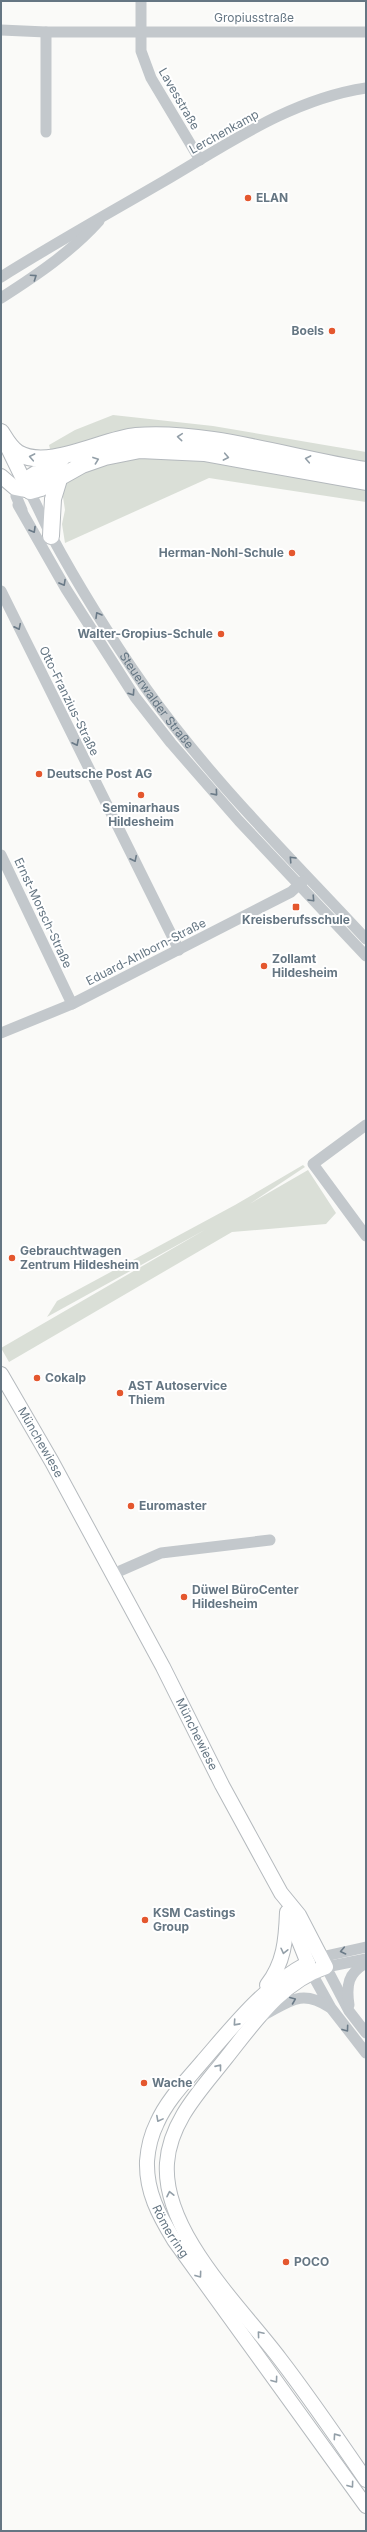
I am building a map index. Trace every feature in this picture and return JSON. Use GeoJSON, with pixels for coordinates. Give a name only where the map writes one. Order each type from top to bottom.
{"type":"FeatureCollection","features":[{"type":"Feature","properties":{"kind":"highway"},"geometry":{"type":"LineString","coordinates":[[1,433],[10,446],[28,457],[39,458],[70,454],[115,439],[167,436],[206,440],[366,470]]}},
{"type":"Feature","properties":{"kind":"highway"},"geometry":{"type":"LineString","coordinates":[[24,487],[41,488],[82,465],[124,452],[178,450],[366,482]]}},
{"type":"Feature","properties":{"kind":"highway"},"geometry":{"type":"LineString","coordinates":[[24,487],[70,454]]}},
{"type":"Feature","properties":{"kind":"highway"},"geometry":{"type":"LineString","coordinates":[[52,536],[52,499],[60,476]]}},
{"type":"Feature","properties":{"kind":"main road","name":"Steuerwalder Straße"},"geometry":{"type":"LineString","coordinates":[[1,433],[24,487]]}},
{"type":"Feature","properties":{"kind":"main road"},"geometry":{"type":"LineString","coordinates":[[2,478],[24,487]]}},
{"type":"Feature","properties":{"kind":"main road","name":"Münchewiese"},"geometry":{"type":"LineString","coordinates":[[1,1374],[113,1574],[180,1699],[222,1786],[281,1893],[299,1915],[323,1962]]}},
{"type":"Feature","properties":{"kind":"main road","name":"Münchewiese"},"geometry":{"type":"LineString","coordinates":[[281,1893],[309,1967]]}},
{"type":"Feature","properties":{"kind":"main road","name":"Münchewiese"},"geometry":{"type":"LineString","coordinates":[[259,1997],[280,1964],[285,1946],[287,1912]]}},
{"type":"Feature","properties":{"kind":"main road"},"geometry":{"type":"LineString","coordinates":[[309,1967],[323,1962]]}},
{"type":"Feature","properties":{"kind":"main road","name":"Römerring"},"geometry":{"type":"LineString","coordinates":[[309,1967],[288,1974],[259,1997],[164,2109],[150,2142],[148,2182],[152,2199],[174,2240],[366,2506]]}},
{"type":"Feature","properties":{"kind":"main road","name":"Römerring"},"geometry":{"type":"LineString","coordinates":[[309,1967],[284,1990],[258,2018],[195,2097],[179,2122],[170,2147],[167,2162],[168,2190],[177,2217],[201,2256],[233,2301],[280,2359],[366,2480]]}},
{"type":"Feature","properties":{"kind":"street","name":"Lavesstraße"},"geometry":{"type":"LineString","coordinates":[[141,1],[141,51],[151,78],[200,160]]}},
{"type":"Feature","properties":{"kind":"street","name":"Gropiusstraße"},"geometry":{"type":"LineString","coordinates":[[1,30],[46,32],[366,32]]}},
{"type":"Feature","properties":{"kind":"street"},"geometry":{"type":"LineString","coordinates":[[46,32],[46,132]]}},
{"type":"Feature","properties":{"kind":"street","name":"Lerchenkamp"},"geometry":{"type":"LineString","coordinates":[[1,277],[82,227],[103,217],[200,160],[289,111],[320,99],[366,88]]}},
{"type":"Feature","properties":{"kind":"street","name":"Lerchenkamp"},"geometry":{"type":"LineString","coordinates":[[1,298],[37,275],[82,240],[103,217]]}},
{"type":"Feature","properties":{"kind":"street","name":"Steuerwalder Straße"},"geometry":{"type":"LineString","coordinates":[[2,478],[22,510],[66,589],[134,697],[172,744],[299,885],[366,956]]}},
{"type":"Feature","properties":{"kind":"street","name":"Steuerwalder Straße"},"geometry":{"type":"LineString","coordinates":[[22,510],[16,496],[24,487],[102,622],[150,694],[226,788],[366,939]]}},
{"type":"Feature","properties":{"kind":"street","name":"Otto-Franzius-Straße"},"geometry":{"type":"LineString","coordinates":[[1,592],[179,950]]}},
{"type":"Feature","properties":{"kind":"street","name":"Ernst-Morsch-Straße"},"geometry":{"type":"LineString","coordinates":[[1,855],[72,1004]]}},
{"type":"Feature","properties":{"kind":"street"},"geometry":{"type":"LineString","coordinates":[[299,885],[308,876]]}},
{"type":"Feature","properties":{"kind":"street","name":"Eduard-Ahlborn-Straße"},"geometry":{"type":"LineString","coordinates":[[1,1033],[72,1004],[291,892],[299,885]]}},
{"type":"Feature","properties":{"kind":"street"},"geometry":{"type":"LineString","coordinates":[[366,1125],[313,1164],[366,1236]]}},
{"type":"Feature","properties":{"kind":"street"},"geometry":{"type":"LineString","coordinates":[[113,1574],[161,1553],[270,1540]]}},
{"type":"Feature","properties":{"kind":"street"},"geometry":{"type":"LineString","coordinates":[[323,1962],[366,1947]]}},
{"type":"Feature","properties":{"kind":"street"},"geometry":{"type":"LineString","coordinates":[[323,1962],[366,1959]]}},
{"type":"Feature","properties":{"kind":"street"},"geometry":{"type":"LineString","coordinates":[[323,1962],[349,2011],[366,2033]]}},
{"type":"Feature","properties":{"kind":"street"},"geometry":{"type":"LineString","coordinates":[[349,2011],[347,1989],[348,1980],[355,1970],[366,1963]]}},
{"type":"Feature","properties":{"kind":"street"},"geometry":{"type":"LineString","coordinates":[[309,1967],[331,2008],[366,2053]]}},
{"type":"Feature","properties":{"kind":"street"},"geometry":{"type":"LineString","coordinates":[[258,2018],[293,1999],[302,1997],[312,1997],[331,2008]]}},
{"type":"Feature","properties":{"kind":"shaded area"},"geometry":{"type":"Polygon","coordinates":[[[113,415],[213,426],[366,452],[366,502],[209,478],[65,543],[62,524],[65,510],[63,497],[49,445],[75,430],[113,415]]]}},
{"type":"Feature","properties":{"kind":"shaded area"},"geometry":{"type":"Polygon","coordinates":[[[303,1165],[305,1167],[239,1211],[47,1317],[57,1301],[235,1205],[303,1165]]]}},
{"type":"Feature","properties":{"kind":"shaded area"},"geometry":{"type":"Polygon","coordinates":[[[308,1170],[336,1213],[326,1224],[232,1232],[9,1362],[1,1348],[308,1170]]]}},
{"type":"Feature","properties":{"kind":"place","name":"ELAN"},"geometry":{"type":"Point","coordinates":[248,198]}},
{"type":"Feature","properties":{"kind":"place","name":"Boels"},"geometry":{"type":"Point","coordinates":[332,331]}},
{"type":"Feature","properties":{"kind":"place","name":"Herman-Nohl-Schule"},"geometry":{"type":"Point","coordinates":[292,553]}},
{"type":"Feature","properties":{"kind":"place","name":"Walter-Gropius-Schule"},"geometry":{"type":"Point","coordinates":[221,634]}},
{"type":"Feature","properties":{"kind":"place","name":"Deutsche Post AG"},"geometry":{"type":"Point","coordinates":[39,774]}},
{"type":"Feature","properties":{"kind":"place","name":"Seminarhaus Hildesheim"},"geometry":{"type":"Point","coordinates":[141,795]}},
{"type":"Feature","properties":{"kind":"place","name":"Kreisberufsschule"},"geometry":{"type":"Point","coordinates":[296,907]}},
{"type":"Feature","properties":{"kind":"place","name":"Zollamt Hildesheim"},"geometry":{"type":"Point","coordinates":[264,966]}},
{"type":"Feature","properties":{"kind":"place","name":"Gebrauchtwagen Zentrum Hildesheim"},"geometry":{"type":"Point","coordinates":[12,1258]}},
{"type":"Feature","properties":{"kind":"place","name":"Cokalp"},"geometry":{"type":"Point","coordinates":[37,1378]}},
{"type":"Feature","properties":{"kind":"place","name":"AST Autoservice Thiem"},"geometry":{"type":"Point","coordinates":[120,1393]}},
{"type":"Feature","properties":{"kind":"place","name":"Euromaster"},"geometry":{"type":"Point","coordinates":[131,1506]}},
{"type":"Feature","properties":{"kind":"place","name":"Düwel BüroCenter Hildesheim"},"geometry":{"type":"Point","coordinates":[184,1597]}},
{"type":"Feature","properties":{"kind":"place","name":"KSM Castings Group"},"geometry":{"type":"Point","coordinates":[145,1920]}},
{"type":"Feature","properties":{"kind":"place","name":"Wache"},"geometry":{"type":"Point","coordinates":[144,2083]}},
{"type":"Feature","properties":{"kind":"place","name":"POCO"},"geometry":{"type":"Point","coordinates":[286,2262]}}]}
